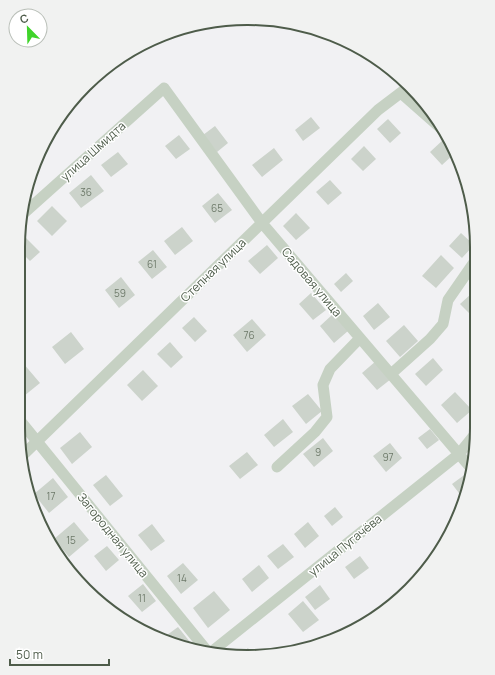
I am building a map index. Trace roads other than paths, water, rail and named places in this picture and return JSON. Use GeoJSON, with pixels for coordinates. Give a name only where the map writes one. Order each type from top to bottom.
{"type":"FeatureCollection","features":[{"type":"Feature","properties":{"kind":"street","name":"улица Шмидта"},"geometry":{"type":"LineString","coordinates":[[28,209],[164,88]]}},
{"type":"Feature","properties":{"kind":"street","name":"Садовая улица"},"geometry":{"type":"LineString","coordinates":[[164,88],[262,223],[467,464]]}},
{"type":"Feature","properties":{"kind":"street","name":"Степная улица"},"geometry":{"type":"LineString","coordinates":[[26,452],[378,110],[404,90]]}},
{"type":"Feature","properties":{"kind":"street"},"geometry":{"type":"LineString","coordinates":[[404,90],[418,105]]}},
{"type":"Feature","properties":{"kind":"street"},"geometry":{"type":"LineString","coordinates":[[391,374],[430,339],[443,324],[448,300],[470,268]]}},
{"type":"Feature","properties":{"kind":"street"},"geometry":{"type":"LineString","coordinates":[[276,467],[315,432],[327,417],[323,385],[330,369],[360,338]]}},
{"type":"Feature","properties":{"kind":"street","name":"Загородная улица"},"geometry":{"type":"LineString","coordinates":[[25,427],[204,646]]}},
{"type":"Feature","properties":{"kind":"street","name":"улица Пугачёва"},"geometry":{"type":"LineString","coordinates":[[215,648],[459,454],[470,441]]}}]}
